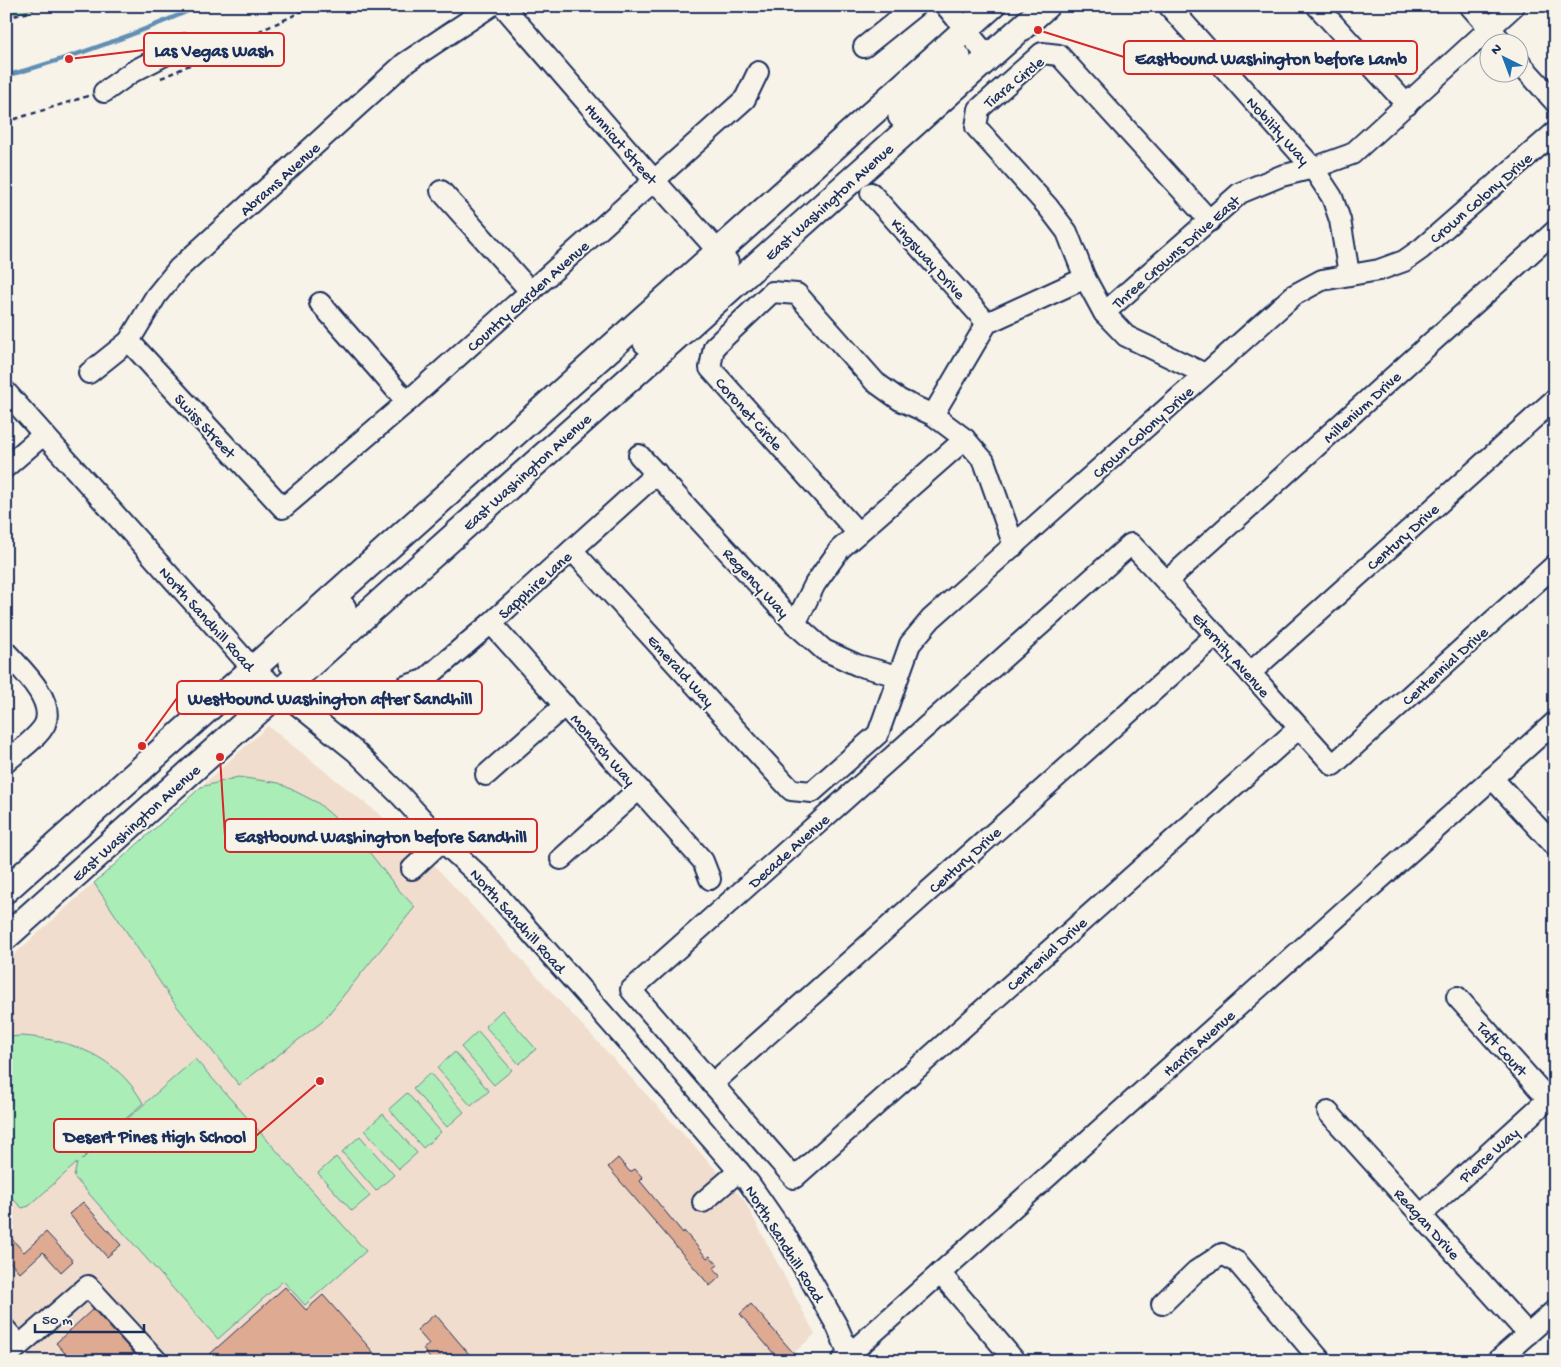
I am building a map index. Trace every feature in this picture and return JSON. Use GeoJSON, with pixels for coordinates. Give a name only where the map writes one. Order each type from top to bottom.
{"type":"FeatureCollection","features":[{"type":"Feature","properties":{"kind":"main road","name":"East Washington Avenue"},"geometry":{"type":"LineString","coordinates":[[6,937],[268,681],[296,658],[368,581],[389,547],[730,264],[976,43],[992,6]]}},
{"type":"Feature","properties":{"kind":"main road","name":"East Washington Avenue"},"geometry":{"type":"LineString","coordinates":[[6,890],[507,488],[730,264],[864,185],[882,136],[954,61],[976,43],[1046,6]]}},
{"type":"Feature","properties":{"kind":"street","name":"Abrams Avenue"},"geometry":{"type":"LineString","coordinates":[[89,373],[129,341],[156,296],[178,269],[405,63],[491,6]]}},
{"type":"Feature","properties":{"kind":"street","name":"Hunnicut Street"},"geometry":{"type":"LineString","coordinates":[[503,6],[654,180],[730,264]]}},
{"type":"Feature","properties":{"kind":"street"},"geometry":{"type":"LineString","coordinates":[[864,47],[915,6]]}},
{"type":"Feature","properties":{"kind":"street"},"geometry":{"type":"LineString","coordinates":[[946,6],[976,43]]}},
{"type":"Feature","properties":{"kind":"street"},"geometry":{"type":"LineString","coordinates":[[1317,6],[1407,105]]}},
{"type":"Feature","properties":{"kind":"street"},"geometry":{"type":"LineString","coordinates":[[1470,6],[1493,32]]}},
{"type":"Feature","properties":{"kind":"street","name":"Three Crowns Drive East"},"geometry":{"type":"LineString","coordinates":[[1498,32],[1514,6]]}},
{"type":"Feature","properties":{"kind":"street","name":"Nobility Way"},"geometry":{"type":"LineString","coordinates":[[1172,7],[1312,168],[1332,196],[1340,220],[1349,274]]}},
{"type":"Feature","properties":{"kind":"street"},"geometry":{"type":"LineString","coordinates":[[104,92],[132,72],[186,44]]}},
{"type":"Feature","properties":{"kind":"street","name":"Three Crowns Drive East"},"geometry":{"type":"LineString","coordinates":[[1104,314],[1240,193],[1281,176],[1312,168],[1352,154],[1407,105],[1478,50]]}},
{"type":"Feature","properties":{"kind":"street","name":"Tiara Circle"},"geometry":{"type":"LineString","coordinates":[[1085,278],[1067,232],[1048,207],[976,127],[979,109],[1042,53],[1059,55],[1210,221]]}},
{"type":"Feature","properties":{"kind":"street","name":"Country Garden Avenue"},"geometry":{"type":"LineString","coordinates":[[283,508],[532,292],[745,99],[758,72]]}},
{"type":"Feature","properties":{"kind":"street"},"geometry":{"type":"LineString","coordinates":[[1528,72],[1555,102]]}},
{"type":"Feature","properties":{"kind":"street","name":"Crown Colony Drive"},"geometry":{"type":"LineString","coordinates":[[792,790],[812,792],[878,734],[910,644],[931,619],[1294,295],[1322,280],[1379,270],[1404,261],[1421,249],[1555,132]]}},
{"type":"Feature","properties":{"kind":"street","name":"Kingsway Drive"},"geometry":{"type":"LineString","coordinates":[[864,185],[987,323]]}},
{"type":"Feature","properties":{"kind":"street"},"geometry":{"type":"LineString","coordinates":[[441,191],[532,292]]}},
{"type":"Feature","properties":{"kind":"street","name":"Millenium Drive"},"geometry":{"type":"LineString","coordinates":[[1166,581],[1555,231]]}},
{"type":"Feature","properties":{"kind":"street"},"geometry":{"type":"LineString","coordinates":[[1014,546],[984,461],[966,439],[933,415],[987,323],[1085,278],[1104,314],[1126,336],[1205,374]]}},
{"type":"Feature","properties":{"kind":"street","name":"Coronet Circle"},"geometry":{"type":"LineString","coordinates":[[858,533],[710,368],[714,347],[772,292],[797,294],[876,382],[900,400],[933,415]]}},
{"type":"Feature","properties":{"kind":"street"},"geometry":{"type":"LineString","coordinates":[[320,302],[407,402]]}},
{"type":"Feature","properties":{"kind":"street","name":"Swiss Street"},"geometry":{"type":"LineString","coordinates":[[129,341],[283,508]]}},
{"type":"Feature","properties":{"kind":"street","name":"North Sandhill Road"},"geometry":{"type":"LineString","coordinates":[[6,392],[268,681],[356,752],[442,841],[486,882],[739,1171],[787,1238],[836,1326],[849,1358]]}},
{"type":"Feature","properties":{"kind":"street","name":"Century Drive"},"geometry":{"type":"LineString","coordinates":[[1250,673],[1555,399]]}},
{"type":"Feature","properties":{"kind":"street"},"geometry":{"type":"LineString","coordinates":[[6,467],[43,435]]}},
{"type":"Feature","properties":{"kind":"street"},"geometry":{"type":"LineString","coordinates":[[795,624],[815,584],[840,548],[966,439]]}},
{"type":"Feature","properties":{"kind":"street","name":"Regency Way"},"geometry":{"type":"LineString","coordinates":[[639,455],[795,624],[824,650],[857,665],[898,676]]}},
{"type":"Feature","properties":{"kind":"street","name":"Sapphire Lane"},"geometry":{"type":"LineString","coordinates":[[406,686],[424,680],[491,623],[657,473]]}},
{"type":"Feature","properties":{"kind":"street","name":"Eternity Avenue"},"geometry":{"type":"LineString","coordinates":[[1131,544],[1333,765]]}},
{"type":"Feature","properties":{"kind":"street","name":"Decade Avenue"},"geometry":{"type":"LineString","coordinates":[[794,1178],[631,990],[1131,544]]}},
{"type":"Feature","properties":{"kind":"street","name":"Emerald Way"},"geometry":{"type":"LineString","coordinates":[[572,550],[792,790]]}},
{"type":"Feature","properties":{"kind":"street","name":"Centennial Drive"},"geometry":{"type":"LineString","coordinates":[[1333,765],[1555,565]]}},
{"type":"Feature","properties":{"kind":"street","name":"Monarch Way"},"geometry":{"type":"LineString","coordinates":[[491,623],[703,861],[710,879]]}},
{"type":"Feature","properties":{"kind":"street","name":"Century Drive"},"geometry":{"type":"LineString","coordinates":[[712,1084],[1216,635]]}},
{"type":"Feature","properties":{"kind":"street"},"geometry":{"type":"LineString","coordinates":[[6,652],[38,688],[47,709],[45,723],[36,735],[6,762]]}},
{"type":"Feature","properties":{"kind":"street"},"geometry":{"type":"LineString","coordinates":[[486,775],[565,705]]}},
{"type":"Feature","properties":{"kind":"street","name":"Harris Avenue"},"geometry":{"type":"LineString","coordinates":[[849,1358],[940,1273],[1555,722]]}},
{"type":"Feature","properties":{"kind":"street","name":"Centenial Drive"},"geometry":{"type":"LineString","coordinates":[[794,1178],[1299,728]]}},
{"type":"Feature","properties":{"kind":"street"},"geometry":{"type":"LineString","coordinates":[[1492,778],[1555,846]]}},
{"type":"Feature","properties":{"kind":"street"},"geometry":{"type":"LineString","coordinates":[[561,859],[639,789]]}},
{"type":"Feature","properties":{"kind":"street"},"geometry":{"type":"LineString","coordinates":[[412,868],[442,841]]}},
{"type":"Feature","properties":{"kind":"street","name":"Taft Court"},"geometry":{"type":"LineString","coordinates":[[1458,997],[1552,1096]]}},
{"type":"Feature","properties":{"kind":"street","name":"Pierce Way"},"geometry":{"type":"LineString","coordinates":[[1421,1215],[1552,1096]]}},
{"type":"Feature","properties":{"kind":"street","name":"Reagan Drive"},"geometry":{"type":"LineString","coordinates":[[1328,1112],[1528,1334]]}},
{"type":"Feature","properties":{"kind":"street"},"geometry":{"type":"LineString","coordinates":[[703,1202],[739,1171]]}},
{"type":"Feature","properties":{"kind":"street"},"geometry":{"type":"LineString","coordinates":[[1162,1304],[1196,1271],[1222,1254],[1238,1262],[1321,1361]]}},
{"type":"Feature","properties":{"kind":"street"},"geometry":{"type":"LineString","coordinates":[[940,1273],[1015,1361]]}},
{"type":"Feature","properties":{"kind":"street"},"geometry":{"type":"LineString","coordinates":[[11,1344],[88,1286],[157,1361]]}},
{"type":"Feature","properties":{"kind":"street"},"geometry":{"type":"LineString","coordinates":[[1497,1361],[1555,1310]]}},
{"type":"Feature","properties":{"kind":"path"},"geometry":{"type":"LineString","coordinates":[[6,18],[29,12],[36,6]]}},
{"type":"Feature","properties":{"kind":"shaded area"},"geometry":{"type":"Polygon","coordinates":[[[268,726],[409,838],[744,1200],[815,1334],[785,1361],[6,1361],[6,962],[268,726]]]}},
{"type":"Feature","properties":{"kind":"green space"},"geometry":{"type":"Polygon","coordinates":[[[6,6],[43,6],[6,16],[6,6]]]}},
{"type":"Feature","properties":{"kind":"green space"},"geometry":{"type":"Polygon","coordinates":[[[238,777],[279,783],[318,803],[360,840],[397,888],[415,907],[322,1022],[239,1085],[172,1000],[94,883],[201,787],[238,777]]]}},
{"type":"Feature","properties":{"kind":"green space"},"geometry":{"type":"Polygon","coordinates":[[[502,1010],[536,1049],[519,1064],[485,1026],[502,1010]]]}},
{"type":"Feature","properties":{"kind":"green space"},"geometry":{"type":"Polygon","coordinates":[[[478,1031],[512,1070],[494,1085],[461,1047],[478,1031]]]}},
{"type":"Feature","properties":{"kind":"green space"},"geometry":{"type":"Polygon","coordinates":[[[21,1036],[58,1041],[91,1053],[107,1062],[120,1074],[133,1087],[143,1103],[81,1160],[195,1059],[366,1251],[305,1305],[283,1281],[218,1339],[74,1177],[77,1163],[29,1206],[22,1208],[6,1192],[6,1037],[21,1036]]]}},
{"type":"Feature","properties":{"kind":"green space"},"geometry":{"type":"Polygon","coordinates":[[[455,1052],[489,1091],[471,1106],[437,1068],[455,1052]]]}},
{"type":"Feature","properties":{"kind":"green space"},"geometry":{"type":"Polygon","coordinates":[[[430,1073],[464,1112],[447,1127],[413,1089],[430,1073]]]}},
{"type":"Feature","properties":{"kind":"green space"},"geometry":{"type":"Polygon","coordinates":[[[407,1093],[441,1132],[423,1148],[389,1109],[407,1093]]]}},
{"type":"Feature","properties":{"kind":"green space"},"geometry":{"type":"Polygon","coordinates":[[[383,1114],[417,1153],[399,1169],[365,1130],[383,1114]]]}},
{"type":"Feature","properties":{"kind":"green space"},"geometry":{"type":"Polygon","coordinates":[[[360,1136],[394,1175],[376,1191],[342,1152],[360,1136]]]}},
{"type":"Feature","properties":{"kind":"green space"},"geometry":{"type":"Polygon","coordinates":[[[336,1157],[370,1196],[352,1211],[318,1173],[336,1157]]]}},
{"type":"Feature","properties":{"kind":"building"},"geometry":{"type":"Polygon","coordinates":[[[618,1158],[630,1172],[635,1169],[643,1178],[640,1181],[683,1233],[684,1231],[707,1258],[710,1256],[718,1265],[714,1268],[721,1276],[710,1286],[608,1167],[618,1158]]]}},
{"type":"Feature","properties":{"kind":"building"},"geometry":{"type":"Polygon","coordinates":[[[83,1202],[121,1245],[107,1257],[69,1214],[83,1202]]]}},
{"type":"Feature","properties":{"kind":"building"},"geometry":{"type":"Polygon","coordinates":[[[46,1232],[73,1261],[61,1272],[43,1252],[20,1273],[6,1258],[6,1233],[24,1252],[46,1232]]]}},
{"type":"Feature","properties":{"kind":"building"},"geometry":{"type":"Polygon","coordinates":[[[285,1287],[306,1310],[323,1295],[381,1361],[216,1361],[210,1354],[285,1287]]]}},
{"type":"Feature","properties":{"kind":"building"},"geometry":{"type":"Polygon","coordinates":[[[751,1304],[796,1356],[790,1361],[780,1361],[740,1314],[751,1304]]]}},
{"type":"Feature","properties":{"kind":"building"},"geometry":{"type":"Polygon","coordinates":[[[93,1309],[141,1361],[72,1361],[56,1343],[93,1309]]]}},
{"type":"Feature","properties":{"kind":"building"},"geometry":{"type":"Polygon","coordinates":[[[435,1314],[475,1361],[432,1361],[423,1349],[429,1344],[417,1330],[435,1314]]]}},
{"type":"Feature","properties":{"kind":"waterway"},"geometry":{"type":"LineString","coordinates":[[6,76],[104,45],[199,6]]}},
{"type":"Feature","properties":{"kind":"place","name":"Eastbound Washington before Lamb"},"geometry":{"type":"Point","coordinates":[1038,30]}},
{"type":"Feature","properties":{"kind":"place","name":"Las Vegas Wash"},"geometry":{"type":"Point","coordinates":[69,59]}},
{"type":"Feature","properties":{"kind":"place","name":"Westbound Washington after Sandhill"},"geometry":{"type":"Point","coordinates":[142,746]}},
{"type":"Feature","properties":{"kind":"place","name":"Eastbound Washington before Sandhill"},"geometry":{"type":"Point","coordinates":[220,757]}},
{"type":"Feature","properties":{"kind":"place","name":"Desert Pines High School"},"geometry":{"type":"Point","coordinates":[320,1081]}}]}
